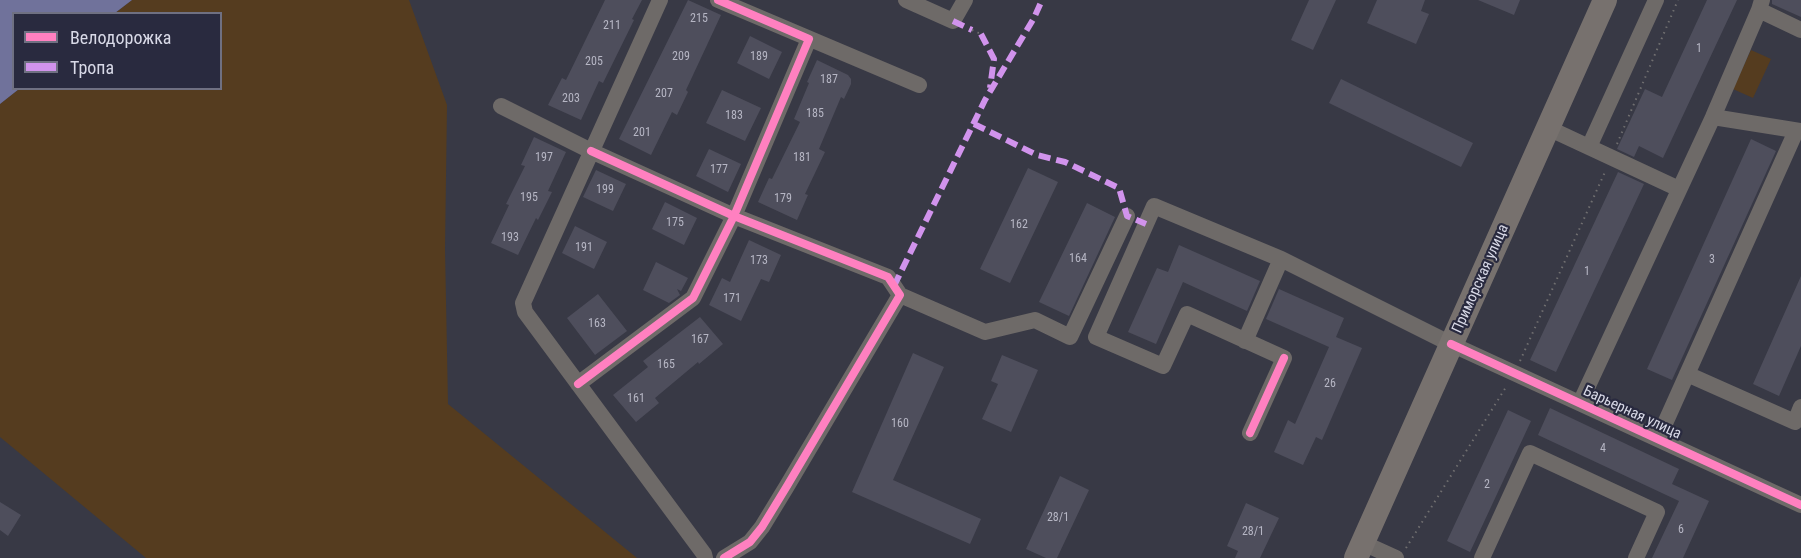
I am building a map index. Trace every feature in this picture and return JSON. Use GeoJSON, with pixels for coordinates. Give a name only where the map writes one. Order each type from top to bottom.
{"type":"FeatureCollection","features":[{"type":"Feature","properties":{"kind":"highway","name":"Приморская улица"},"geometry":{"type":"LineString","coordinates":[[1359,550],[1605,0]]}},
{"type":"Feature","properties":{"kind":"street"},"geometry":{"type":"LineString","coordinates":[[660,0],[523,303],[525,312],[705,558]]}},
{"type":"Feature","properties":{"kind":"street"},"geometry":{"type":"LineString","coordinates":[[718,0],[919,86]]}},
{"type":"Feature","properties":{"kind":"street"},"geometry":{"type":"LineString","coordinates":[[906,0],[953,21],[964,0]]}},
{"type":"Feature","properties":{"kind":"street"},"geometry":{"type":"LineString","coordinates":[[1589,147],[1656,0]]}},
{"type":"Feature","properties":{"kind":"street"},"geometry":{"type":"LineString","coordinates":[[1580,403],[1713,117],[1761,5],[1801,30]]}},
{"type":"Feature","properties":{"kind":"street"},"geometry":{"type":"LineString","coordinates":[[578,384],[693,298],[734,216],[808,39]]}},
{"type":"Feature","properties":{"kind":"street"},"geometry":{"type":"LineString","coordinates":[[501,106],[591,151],[734,216],[888,277],[900,295],[985,333],[1035,320],[1070,337],[1127,216]]}},
{"type":"Feature","properties":{"kind":"street"},"geometry":{"type":"LineString","coordinates":[[1658,439],[1799,131],[1713,117]]}},
{"type":"Feature","properties":{"kind":"street"},"geometry":{"type":"LineString","coordinates":[[1548,128],[1678,189]]}},
{"type":"Feature","properties":{"kind":"street","name":"Барьерная улица"},"geometry":{"type":"LineString","coordinates":[[1245,341],[1187,314],[1163,366],[1096,337],[1154,206],[1281,259],[1452,344],[1801,506]]}},
{"type":"Feature","properties":{"kind":"street"},"geometry":{"type":"LineString","coordinates":[[1250,433],[1284,358],[1245,341],[1281,259]]}},
{"type":"Feature","properties":{"kind":"street"},"geometry":{"type":"LineString","coordinates":[[724,558],[750,542],[762,527],[900,295]]}},
{"type":"Feature","properties":{"kind":"street"},"geometry":{"type":"LineString","coordinates":[[1687,374],[1795,422],[1801,407]]}},
{"type":"Feature","properties":{"kind":"street"},"geometry":{"type":"LineString","coordinates":[[1482,558],[1530,453],[1657,512],[1636,558]]}},
{"type":"Feature","properties":{"kind":"street"},"geometry":{"type":"LineString","coordinates":[[1359,550],[1401,553]]}},
{"type":"Feature","properties":{"kind":"path"},"geometry":{"type":"LineString","coordinates":[[1401,553],[1514,373],[1611,158],[1678,0]]}},
{"type":"Feature","properties":{"kind":"path"},"geometry":{"type":"LineString","coordinates":[[972,30],[981,34]]}},
{"type":"Feature","properties":{"kind":"shaded area"},"geometry":{"type":"Polygon","coordinates":[[[132,0],[409,0],[447,105],[445,249],[448,404],[637,558],[146,558],[0,437],[0,104],[18,90],[222,90],[222,12],[116,12],[132,0]]]}},
{"type":"Feature","properties":{"kind":"shaded area"},"geometry":{"type":"Polygon","coordinates":[[[1751,50],[1771,59],[1753,98],[1733,89],[1751,50]]]}},
{"type":"Feature","properties":{"kind":"water"},"geometry":{"type":"Polygon","coordinates":[[[0,0],[132,0],[116,12],[12,12],[12,90],[18,90],[0,104],[0,0]]]}},
{"type":"Feature","properties":{"kind":"building"},"geometry":{"type":"Polygon","coordinates":[[[605,0],[642,0],[603,83],[599,81],[581,120],[548,105],[562,78],[566,80],[605,0]]]}},
{"type":"Feature","properties":{"kind":"building"},"geometry":{"type":"Polygon","coordinates":[[[688,0],[721,15],[686,90],[688,92],[677,115],[672,112],[651,155],[619,139],[688,0]]]}},
{"type":"Feature","properties":{"kind":"building"},"geometry":{"type":"Polygon","coordinates":[[[1309,0],[1336,0],[1313,50],[1291,40],[1309,0]]]}},
{"type":"Feature","properties":{"kind":"building"},"geometry":{"type":"Polygon","coordinates":[[[1377,0],[1425,0],[1421,11],[1429,14],[1416,44],[1367,23],[1377,0]]]}},
{"type":"Feature","properties":{"kind":"building"},"geometry":{"type":"Polygon","coordinates":[[[1478,0],[1520,0],[1514,15],[1478,0]]]}},
{"type":"Feature","properties":{"kind":"building"},"geometry":{"type":"Polygon","coordinates":[[[1707,0],[1737,0],[1663,158],[1639,146],[1634,157],[1617,149],[1645,89],[1662,97],[1707,0]]]}},
{"type":"Feature","properties":{"kind":"building"},"geometry":{"type":"Polygon","coordinates":[[[1772,0],[1801,0],[1801,17],[1772,4],[1772,0]]]}},
{"type":"Feature","properties":{"kind":"building"},"geometry":{"type":"Polygon","coordinates":[[[750,36],[782,52],[769,79],[737,63],[750,36]]]}},
{"type":"Feature","properties":{"kind":"building"},"geometry":{"type":"Polygon","coordinates":[[[817,60],[848,75],[851,84],[844,99],[841,97],[819,149],[825,152],[805,194],[808,195],[797,220],[758,202],[800,122],[794,119],[817,60]]]}},
{"type":"Feature","properties":{"kind":"building"},"geometry":{"type":"Polygon","coordinates":[[[1341,79],[1473,143],[1461,167],[1329,103],[1341,79]]]}},
{"type":"Feature","properties":{"kind":"building"},"geometry":{"type":"Polygon","coordinates":[[[722,90],[761,108],[745,141],[706,123],[722,90]]]}},
{"type":"Feature","properties":{"kind":"building"},"geometry":{"type":"Polygon","coordinates":[[[534,137],[566,152],[548,191],[552,192],[518,255],[491,243],[509,205],[506,204],[525,166],[521,165],[534,137]]]}},
{"type":"Feature","properties":{"kind":"building"},"geometry":{"type":"Polygon","coordinates":[[[1751,139],[1776,151],[1672,380],[1647,369],[1751,139]]]}},
{"type":"Feature","properties":{"kind":"building"},"geometry":{"type":"Polygon","coordinates":[[[709,149],[741,164],[728,192],[696,176],[709,149]]]}},
{"type":"Feature","properties":{"kind":"building"},"geometry":{"type":"Polygon","coordinates":[[[1028,168],[1058,182],[1010,283],[980,269],[1028,168]]]}},
{"type":"Feature","properties":{"kind":"building"},"geometry":{"type":"Polygon","coordinates":[[[596,170],[626,184],[613,211],[583,197],[596,170]]]}},
{"type":"Feature","properties":{"kind":"building"},"geometry":{"type":"Polygon","coordinates":[[[1618,172],[1644,184],[1556,372],[1530,360],[1618,172]]]}},
{"type":"Feature","properties":{"kind":"building"},"geometry":{"type":"Polygon","coordinates":[[[665,202],[697,218],[684,245],[652,229],[665,202]]]}},
{"type":"Feature","properties":{"kind":"building"},"geometry":{"type":"Polygon","coordinates":[[[1087,203],[1115,217],[1069,316],[1039,302],[1087,203]]]}},
{"type":"Feature","properties":{"kind":"building"},"geometry":{"type":"Polygon","coordinates":[[[575,226],[607,242],[594,269],[562,253],[575,226]]]}},
{"type":"Feature","properties":{"kind":"building"},"geometry":{"type":"Polygon","coordinates":[[[749,240],[781,255],[769,282],[761,279],[741,321],[709,305],[722,278],[730,282],[749,240]]]}},
{"type":"Feature","properties":{"kind":"building"},"geometry":{"type":"Polygon","coordinates":[[[1179,245],[1260,281],[1247,311],[1183,282],[1156,344],[1128,332],[1157,268],[1168,272],[1179,245]]]}},
{"type":"Feature","properties":{"kind":"building"},"geometry":{"type":"Polygon","coordinates":[[[656,262],[688,278],[681,291],[677,289],[680,295],[669,303],[643,290],[656,262]]]}},
{"type":"Feature","properties":{"kind":"building"},"geometry":{"type":"Polygon","coordinates":[[[1801,276],[1801,346],[1779,396],[1753,384],[1801,276]]]}},
{"type":"Feature","properties":{"kind":"building"},"geometry":{"type":"Polygon","coordinates":[[[1279,289],[1344,318],[1336,337],[1362,348],[1322,440],[1316,437],[1303,465],[1274,452],[1288,420],[1295,424],[1329,347],[1266,319],[1279,289]]]}},
{"type":"Feature","properties":{"kind":"building"},"geometry":{"type":"Polygon","coordinates":[[[598,294],[627,331],[595,355],[567,318],[598,294]]]}},
{"type":"Feature","properties":{"kind":"building"},"geometry":{"type":"Polygon","coordinates":[[[700,317],[723,344],[655,398],[659,403],[636,422],[613,395],[648,367],[643,361],[700,317]]]}},
{"type":"Feature","properties":{"kind":"building"},"geometry":{"type":"Polygon","coordinates":[[[913,353],[944,367],[893,480],[981,519],[970,544],[852,492],[913,353]]]}},
{"type":"Feature","properties":{"kind":"building"},"geometry":{"type":"Polygon","coordinates":[[[1002,355],[1038,370],[1011,432],[982,419],[998,384],[991,381],[1002,355]]]}},
{"type":"Feature","properties":{"kind":"building"},"geometry":{"type":"Polygon","coordinates":[[[1550,408],[1679,469],[1672,484],[1709,501],[1683,558],[1652,558],[1679,501],[1538,435],[1550,408]]]}},
{"type":"Feature","properties":{"kind":"building"},"geometry":{"type":"Polygon","coordinates":[[[1508,410],[1531,421],[1470,552],[1447,541],[1508,410]]]}},
{"type":"Feature","properties":{"kind":"building"},"geometry":{"type":"Polygon","coordinates":[[[1060,476],[1089,490],[1057,558],[1046,558],[1026,549],[1060,476]]]}},
{"type":"Feature","properties":{"kind":"building"},"geometry":{"type":"Polygon","coordinates":[[[0,502],[21,515],[8,536],[0,530],[0,502]]]}},
{"type":"Feature","properties":{"kind":"building"},"geometry":{"type":"Polygon","coordinates":[[[1246,503],[1279,518],[1260,558],[1235,558],[1238,551],[1227,546],[1246,503]]]}},
{"type":"Feature","properties":{"kind":"marked path"},"geometry":{"type":"LineString","coordinates":[[894,286],[985,100],[1034,18],[1042,0]]}},
{"type":"Feature","properties":{"kind":"marked path"},"geometry":{"type":"LineString","coordinates":[[953,21],[972,30]]}},
{"type":"Feature","properties":{"kind":"marked path"},"geometry":{"type":"LineString","coordinates":[[981,34],[994,59],[990,88]]}},
{"type":"Feature","properties":{"kind":"marked path"},"geometry":{"type":"LineString","coordinates":[[974,124],[1037,155],[1065,162],[1119,188],[1127,216],[1146,224]]}},
{"type":"Feature","properties":{"kind":"cycle path"},"geometry":{"type":"LineString","coordinates":[[578,384],[693,298],[734,216],[809,39],[718,0]]}},
{"type":"Feature","properties":{"kind":"cycle path"},"geometry":{"type":"LineString","coordinates":[[591,151],[734,216],[888,277],[900,295],[762,527],[750,542],[724,558]]}},
{"type":"Feature","properties":{"kind":"cycle path"},"geometry":{"type":"LineString","coordinates":[[1451,344],[1801,505]]}},
{"type":"Feature","properties":{"kind":"cycle path"},"geometry":{"type":"LineString","coordinates":[[1250,433],[1284,358]]}}]}
